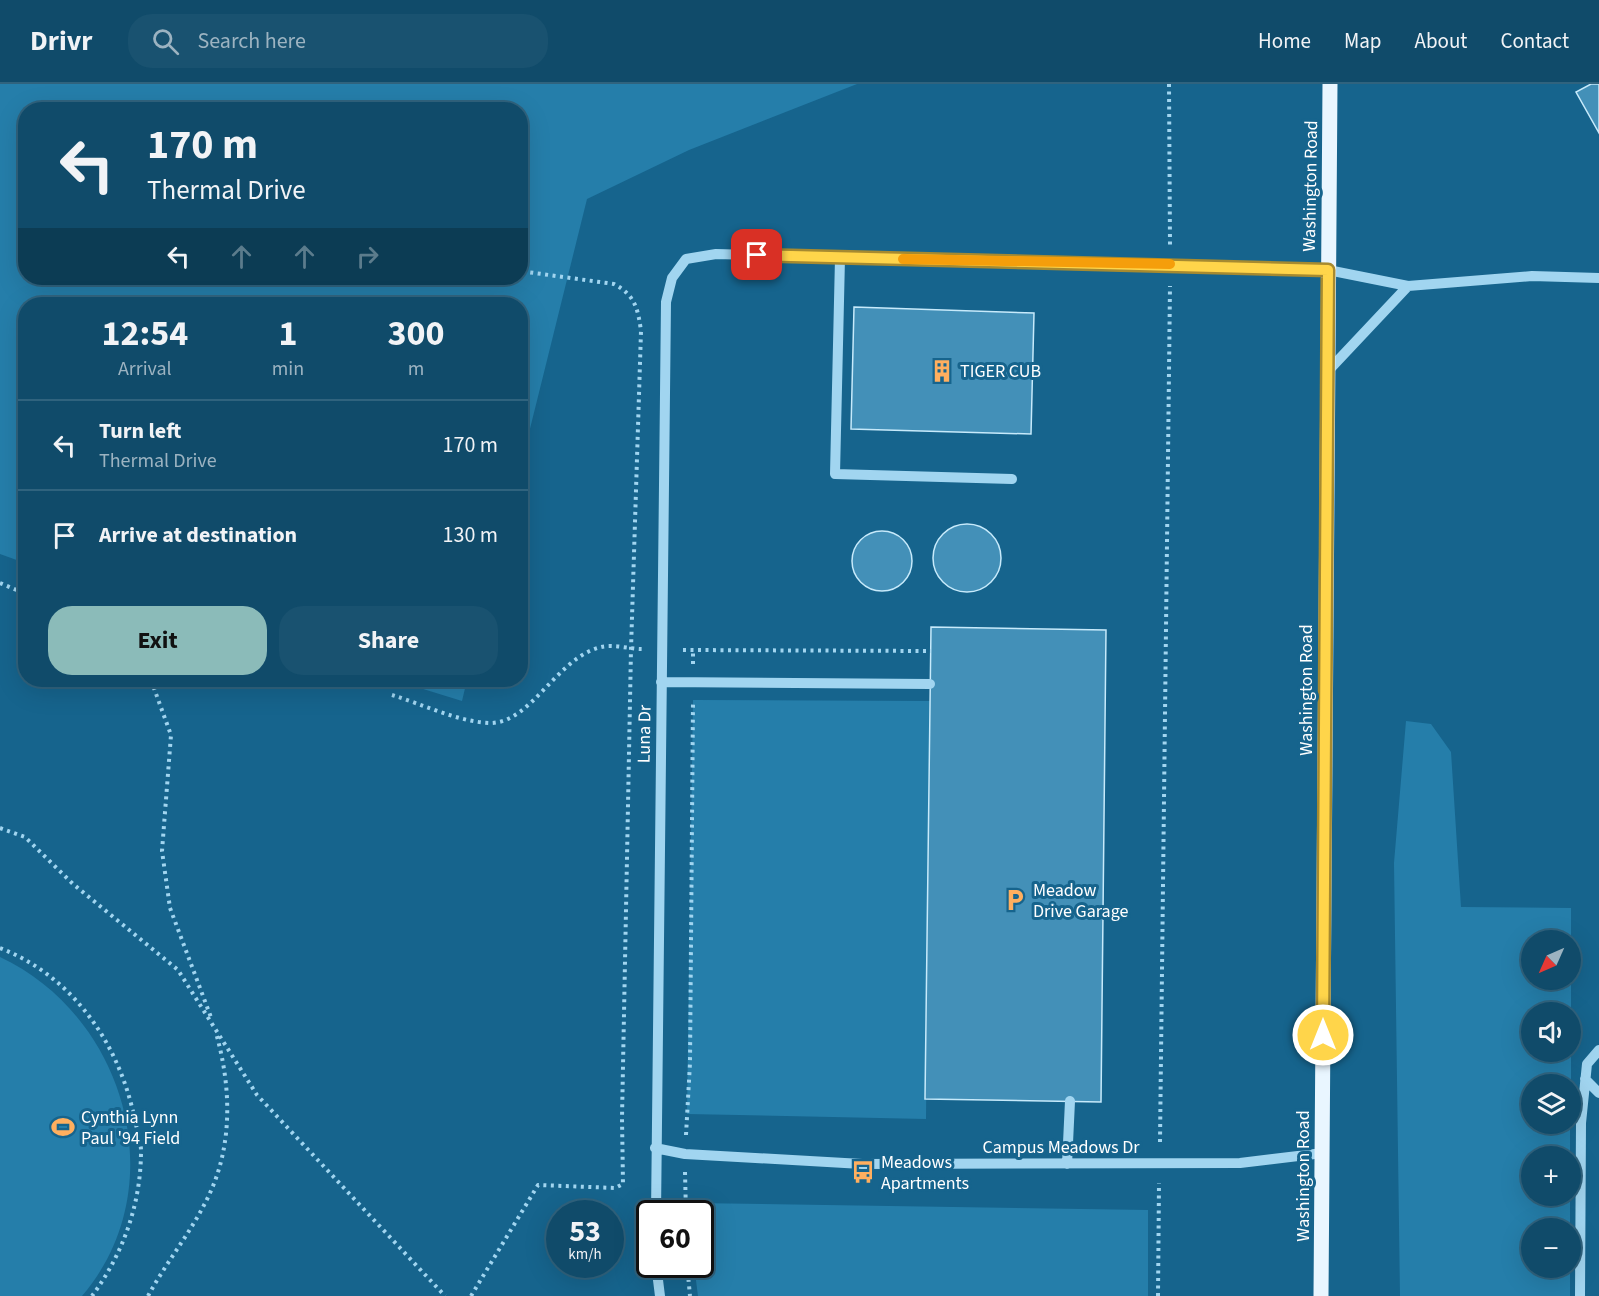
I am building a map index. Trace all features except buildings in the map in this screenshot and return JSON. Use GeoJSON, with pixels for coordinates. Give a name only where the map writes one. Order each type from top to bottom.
{"type":"FeatureCollection","features":[{"type":"Feature","properties":{"kind":"main road","name":"Washington Road"},"geometry":{"type":"LineString","coordinates":[[1321,1296],[1330,84]]}},
{"type":"Feature","properties":{"kind":"street","name":"Luna Dr"},"geometry":{"type":"LineString","coordinates":[[656,1200],[666,302],[672,278],[686,260],[716,254],[840,258]]}},
{"type":"Feature","properties":{"kind":"street"},"geometry":{"type":"LineString","coordinates":[[1012,478],[835,474],[840,258],[1170,264],[1328,270],[1408,286],[1532,276],[1599,278]]}},
{"type":"Feature","properties":{"kind":"street"},"geometry":{"type":"LineString","coordinates":[[1328,371],[1408,286]]}},
{"type":"Feature","properties":{"kind":"street"},"geometry":{"type":"LineString","coordinates":[[661,682],[930,684]]}},
{"type":"Feature","properties":{"kind":"street"},"geometry":{"type":"LineString","coordinates":[[1580,1296],[1581,1123],[1587,1064],[1599,1050]]}},
{"type":"Feature","properties":{"kind":"street"},"geometry":{"type":"LineString","coordinates":[[1585,1079],[1599,1093]]}},
{"type":"Feature","properties":{"kind":"street"},"geometry":{"type":"LineString","coordinates":[[1067,1164],[1070,1101]]}},
{"type":"Feature","properties":{"kind":"street","name":"Campus Meadows Dr"},"geometry":{"type":"LineString","coordinates":[[656,1148],[685,1154],[862,1164],[1239,1163],[1323,1153]]}},
{"type":"Feature","properties":{"kind":"street"},"geometry":{"type":"LineString","coordinates":[[658,1278],[660,1296]]}},
{"type":"Feature","properties":{"kind":"path"},"geometry":{"type":"LineString","coordinates":[[1158,1296],[1170,264],[1169,84]]}},
{"type":"Feature","properties":{"kind":"path"},"geometry":{"type":"LineString","coordinates":[[471,1296],[538,1185],[615,1188],[623,1184],[622,1118],[630,661],[641,331],[638,307],[627,291],[614,284],[528,272]]}},
{"type":"Feature","properties":{"kind":"path"},"geometry":{"type":"LineString","coordinates":[[0,583],[18,591]]}},
{"type":"Feature","properties":{"kind":"path"},"geometry":{"type":"LineString","coordinates":[[686,1200],[685,1154],[690,1063],[693,650]]}},
{"type":"Feature","properties":{"kind":"path"},"geometry":{"type":"LineString","coordinates":[[148,1296],[213,1185],[226,1139],[226,1070],[215,1029],[170,908],[162,851],[171,735],[154,687]]}},
{"type":"Feature","properties":{"kind":"path"},"geometry":{"type":"LineString","coordinates":[[0,828],[24,837],[73,885],[178,970],[257,1095],[446,1296]]}},
{"type":"Feature","properties":{"kind":"path"},"geometry":{"type":"LineString","coordinates":[[0,948],[15,954],[57,981],[87,1012],[116,1058],[130,1096],[141,1150],[137,1190],[131,1219],[118,1255],[92,1296]]}},
{"type":"Feature","properties":{"kind":"path"},"geometry":{"type":"LineString","coordinates":[[688,1278],[690,1296]]}},
{"type":"Feature","properties":{"kind":"shaded area"},"geometry":{"type":"Polygon","coordinates":[[[0,84],[857,84],[689,150],[587,199],[528,437],[528,297],[18,297],[18,560],[0,554],[0,84]]]}},
{"type":"Feature","properties":{"kind":"shaded area"},"geometry":{"type":"Polygon","coordinates":[[[417,687],[465,687],[462,701],[417,687]]]}},
{"type":"Feature","properties":{"kind":"shaded area"},"geometry":{"type":"Polygon","coordinates":[[[693,700],[930,701],[926,1119],[687,1114],[693,700]]]}},
{"type":"Feature","properties":{"kind":"shaded area"},"geometry":{"type":"Polygon","coordinates":[[[1406,721],[1431,724],[1451,752],[1461,907],[1571,908],[1571,930],[1521,930],[1521,990],[1571,990],[1571,1002],[1521,1002],[1521,1062],[1571,1062],[1571,1074],[1521,1074],[1521,1134],[1570,1134],[1570,1146],[1521,1146],[1521,1206],[1570,1206],[1570,1218],[1521,1218],[1521,1278],[1570,1278],[1570,1296],[1400,1296],[1394,863],[1406,721]]]}},
{"type":"Feature","properties":{"kind":"shaded area","name":"Cynthia Lynn Paul '94 Field"},"geometry":{"type":"Polygon","coordinates":[[[0,957],[44,984],[79,1020],[106,1061],[123,1108],[130,1156],[126,1205],[110,1253],[82,1296],[0,1296],[0,957]]]}},
{"type":"Feature","properties":{"kind":"shaded area"},"geometry":{"type":"Polygon","coordinates":[[[714,1203],[1148,1210],[1148,1296],[698,1296],[696,1278],[714,1278],[714,1203]]]}},
{"type":"Feature","properties":{"kind":"slow traffic"},"geometry":{"type":"LineString","coordinates":[[903,259],[1170,264]]}},
{"type":"Feature","properties":{"kind":"place","name":"TIGER CUB"},"geometry":{"type":"Point","coordinates":[942,371]}},
{"type":"Feature","properties":{"kind":"place","name":"Meadow Drive Garage"},"geometry":{"type":"Point","coordinates":[1015,900]}},
{"type":"Feature","properties":{"kind":"place","name":"Cynthia Lynn Paul '94 Field"},"geometry":{"type":"Point","coordinates":[63,1127]}},
{"type":"Feature","properties":{"kind":"place","name":"Meadows Apartments"},"geometry":{"type":"Point","coordinates":[863,1172]}},
{"type":"Feature","properties":{"kind":"route"},"geometry":{"type":"LineString","coordinates":[[757,255],[1170,264],[1328,270],[1323,1035]]}}]}
